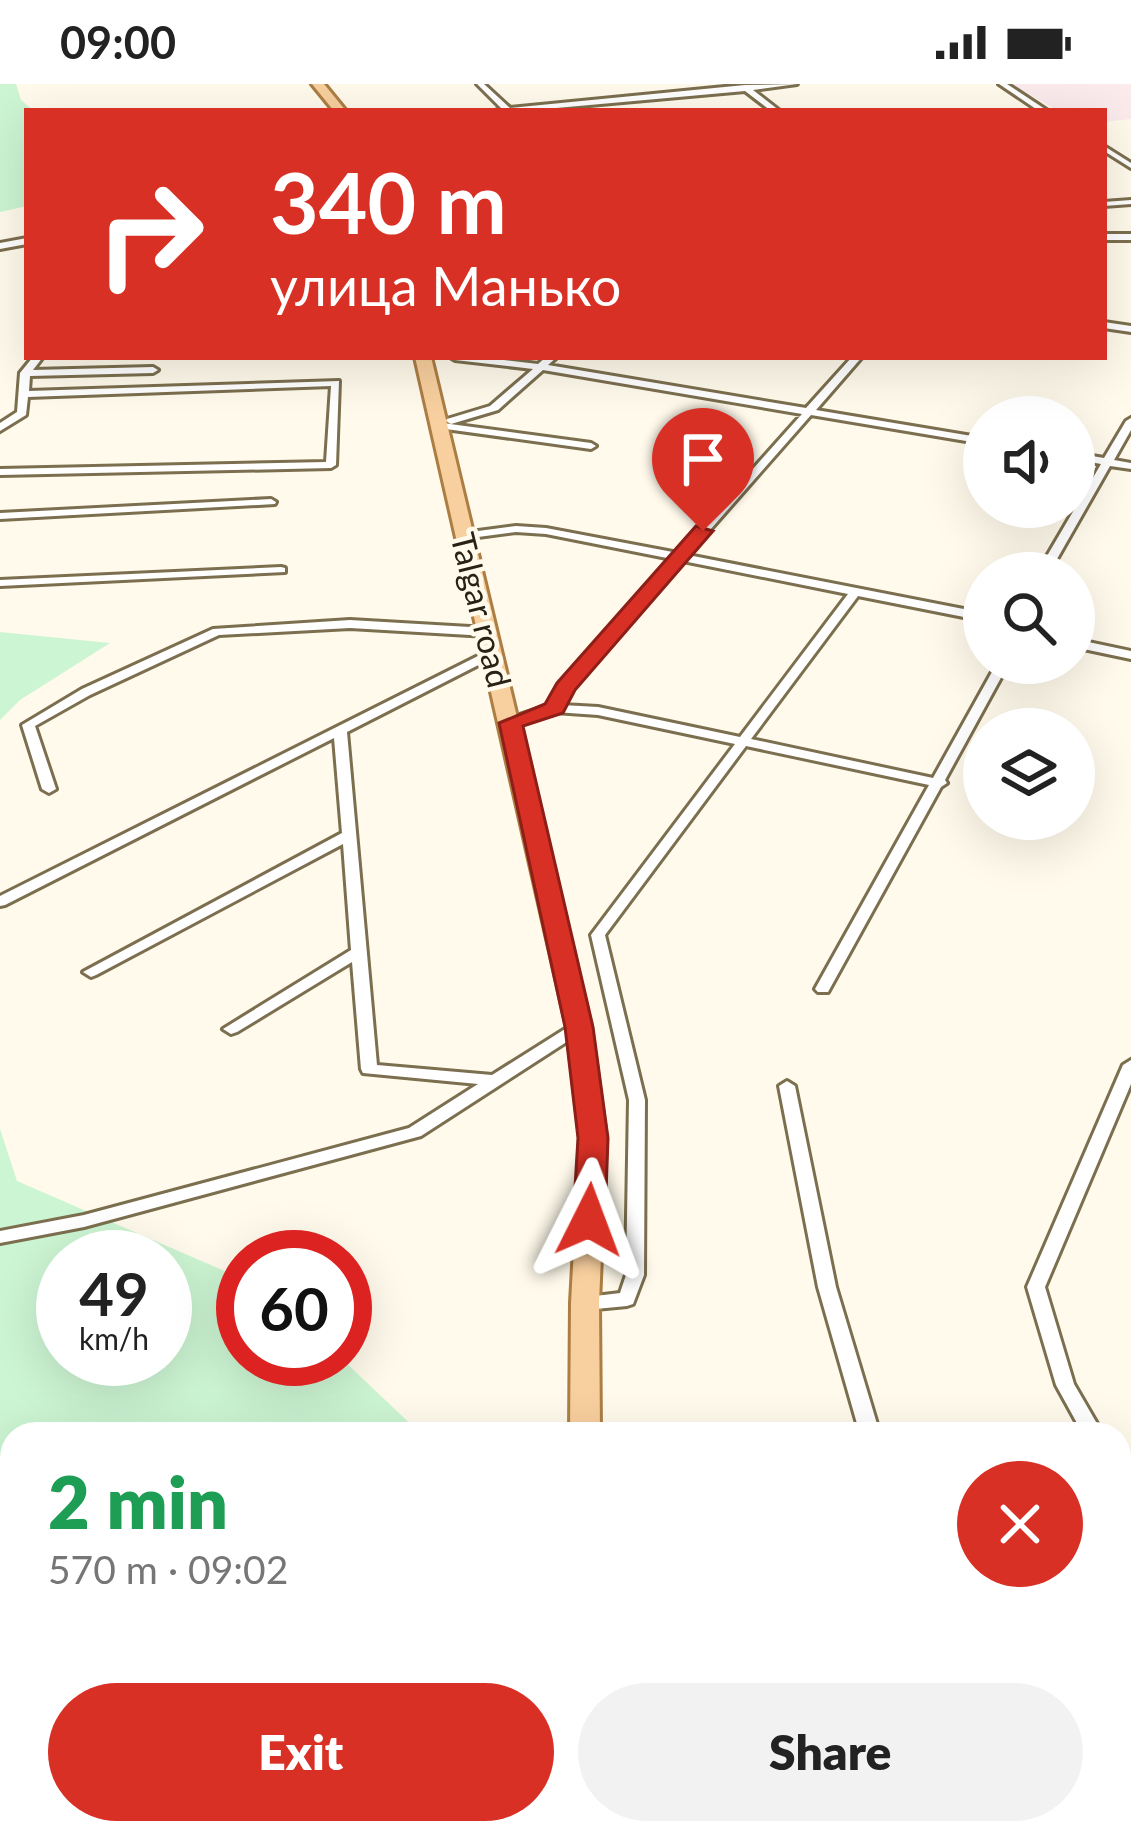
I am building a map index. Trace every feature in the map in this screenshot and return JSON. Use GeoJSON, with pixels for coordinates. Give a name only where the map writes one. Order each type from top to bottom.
{"type":"FeatureCollection","features":[{"type":"Feature","properties":{"kind":"main road"},"geometry":{"type":"LineString","coordinates":[[318,84],[338,108]]}},
{"type":"Feature","properties":{"kind":"main road","name":"Talgar road"},"geometry":{"type":"LineString","coordinates":[[424,360],[579,1027],[593,1138],[585,1422]]}},
{"type":"Feature","properties":{"kind":"street"},"geometry":{"type":"LineString","coordinates":[[480,84],[502,108]]}},
{"type":"Feature","properties":{"kind":"street"},"geometry":{"type":"LineString","coordinates":[[534,108],[794,84]]}},
{"type":"Feature","properties":{"kind":"street"},"geometry":{"type":"LineString","coordinates":[[1002,84],[1039,108]]}},
{"type":"Feature","properties":{"kind":"street"},"geometry":{"type":"LineString","coordinates":[[743,86],[772,108]]}},
{"type":"Feature","properties":{"kind":"street"},"geometry":{"type":"LineString","coordinates":[[0,428],[22,412],[25,373],[36,360]]}},
{"type":"Feature","properties":{"kind":"street"},"geometry":{"type":"LineString","coordinates":[[481,360],[963,437]]}},
{"type":"Feature","properties":{"kind":"street"},"geometry":{"type":"LineString","coordinates":[[435,424],[488,412],[549,360]]}},
{"type":"Feature","properties":{"kind":"street"},"geometry":{"type":"LineString","coordinates":[[554,708],[565,688],[854,360]]}},
{"type":"Feature","properties":{"kind":"street"},"geometry":{"type":"LineString","coordinates":[[25,373],[153,370]]}},
{"type":"Feature","properties":{"kind":"street"},"geometry":{"type":"LineString","coordinates":[[0,472],[331,465],[336,383],[26,394]]}},
{"type":"Feature","properties":{"kind":"street"},"geometry":{"type":"LineString","coordinates":[[1055,552],[1131,421]]}},
{"type":"Feature","properties":{"kind":"street"},"geometry":{"type":"LineString","coordinates":[[435,424],[590,446]]}},
{"type":"Feature","properties":{"kind":"street"},"geometry":{"type":"LineString","coordinates":[[1095,460],[1131,466]]}},
{"type":"Feature","properties":{"kind":"street"},"geometry":{"type":"LineString","coordinates":[[0,516],[271,502]]}},
{"type":"Feature","properties":{"kind":"street"},"geometry":{"type":"LineString","coordinates":[[463,536],[529,529],[963,613]]}},
{"type":"Feature","properties":{"kind":"street"},"geometry":{"type":"LineString","coordinates":[[0,583],[281,570]]}},
{"type":"Feature","properties":{"kind":"street"},"geometry":{"type":"LineString","coordinates":[[585,1303],[627,1299],[635,1275],[637,1100],[598,935],[625,906],[855,592]]}},
{"type":"Feature","properties":{"kind":"street"},"geometry":{"type":"LineString","coordinates":[[49,789],[28,725],[86,692],[217,632],[350,624],[489,643]]}},
{"type":"Feature","properties":{"kind":"street"},"geometry":{"type":"LineString","coordinates":[[0,902],[340,730],[489,643]]}},
{"type":"Feature","properties":{"kind":"street"},"geometry":{"type":"LineString","coordinates":[[1095,647],[1131,655]]}},
{"type":"Feature","properties":{"kind":"street"},"geometry":{"type":"LineString","coordinates":[[823,989],[992,684]]}},
{"type":"Feature","properties":{"kind":"street"},"geometry":{"type":"LineString","coordinates":[[510,723],[554,708],[611,712],[940,783]]}},
{"type":"Feature","properties":{"kind":"street"},"geometry":{"type":"LineString","coordinates":[[340,730],[368,1070],[497,1081]]}},
{"type":"Feature","properties":{"kind":"street"},"geometry":{"type":"LineString","coordinates":[[92,972],[349,835]]}},
{"type":"Feature","properties":{"kind":"street"},"geometry":{"type":"LineString","coordinates":[[230,1029],[357,952]]}},
{"type":"Feature","properties":{"kind":"street"},"geometry":{"type":"LineString","coordinates":[[0,1237],[84,1221],[415,1132],[579,1027]]}},
{"type":"Feature","properties":{"kind":"street"},"geometry":{"type":"LineString","coordinates":[[1086,1422],[1065,1384],[1036,1287],[1131,1065]]}},
{"type":"Feature","properties":{"kind":"street"},"geometry":{"type":"LineString","coordinates":[[787,1087],[827,1287],[866,1422]]}},
{"type":"Feature","properties":{"kind":"shaded area"},"geometry":{"type":"Polygon","coordinates":[[[1011,84],[1131,84],[1131,119],[1107,122],[1107,108],[1053,108],[1011,84]]]}},
{"type":"Feature","properties":{"kind":"green space"},"geometry":{"type":"Polygon","coordinates":[[[0,84],[16,84],[21,100],[30,108],[24,108],[24,207],[0,212],[0,84]]]}},
{"type":"Feature","properties":{"kind":"green space"},"geometry":{"type":"Polygon","coordinates":[[[0,632],[110,643],[20,700],[0,720],[0,632]]]}},
{"type":"Feature","properties":{"kind":"green space"},"geometry":{"type":"Polygon","coordinates":[[[0,1129],[17,1181],[130,1230],[36,1230],[36,1386],[192,1386],[192,1257],[216,1267],[216,1386],[370,1386],[408,1422],[0,1422],[0,1129]]]}},
{"type":"Feature","properties":{"kind":"route"},"geometry":{"type":"LineString","coordinates":[[589,1220],[593,1138],[579,1027],[510,723],[554,708],[565,688],[703,531]]}}]}
